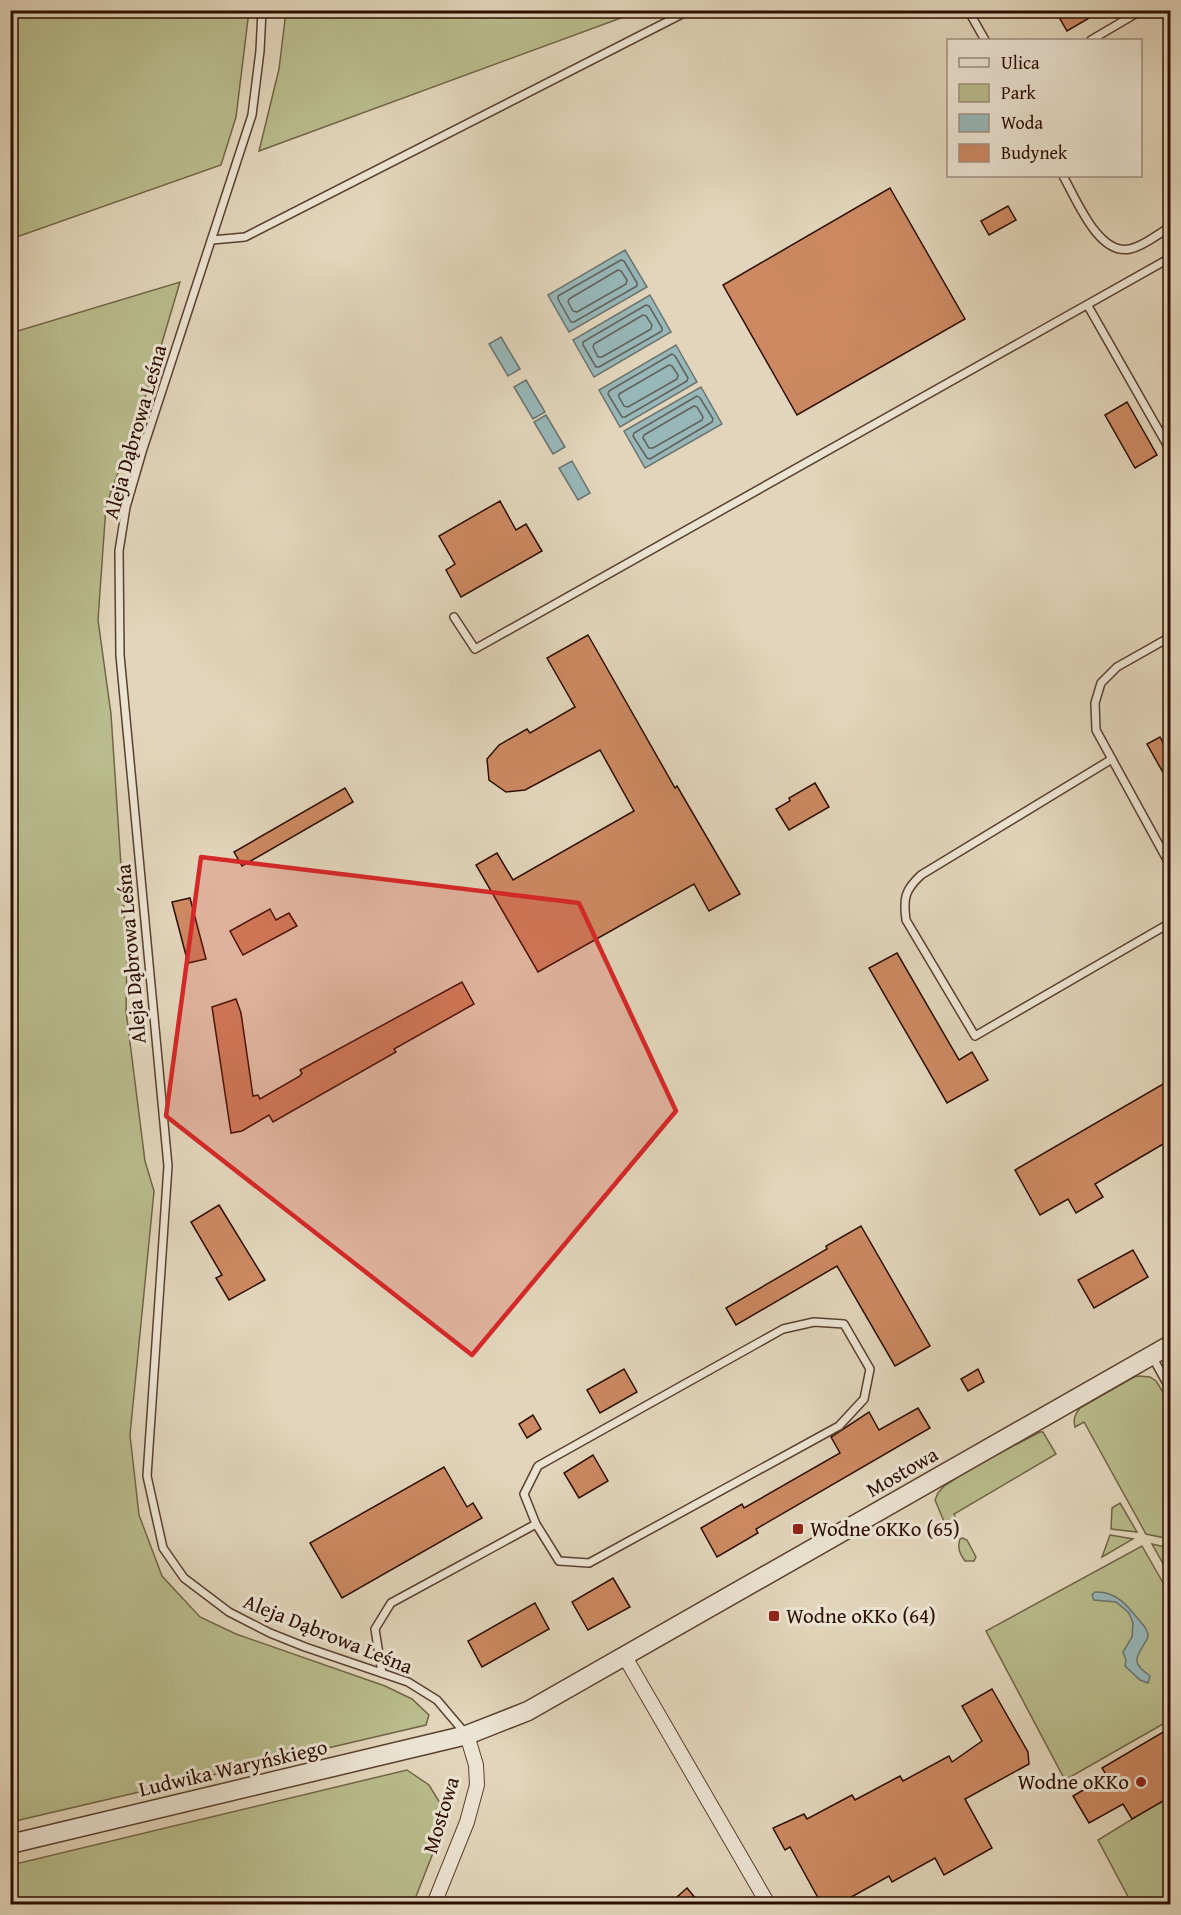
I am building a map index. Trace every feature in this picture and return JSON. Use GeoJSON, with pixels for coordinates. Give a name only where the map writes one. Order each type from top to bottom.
{"type":"FeatureCollection","features":[{"type":"Feature","properties":{"kind":"street","name":"Mostowa"},"geometry":{"type":"LineString","coordinates":[[434,1905],[466,1822],[477,1785],[476,1765],[466,1735],[528,1711],[1170,1345]]}},
{"type":"Feature","properties":{"kind":"street"},"geometry":{"type":"LineString","coordinates":[[625,1657],[768,1905]]}},
{"type":"Feature","properties":{"kind":"street","name":"Ludwika Waryńskiego"},"geometry":{"type":"LineString","coordinates":[[10,1844],[466,1735]]}},
{"type":"Feature","properties":{"kind":"lane","name":"Aleja Dąbrowa Leśna"},"geometry":{"type":"LineString","coordinates":[[262,10],[260,51],[252,116],[142,452],[126,507],[119,551],[120,655],[168,1166],[147,1476],[163,1548],[184,1578],[207,1597],[229,1612],[270,1633],[408,1682],[436,1700],[466,1735]]}},
{"type":"Feature","properties":{"kind":"lane"},"geometry":{"type":"LineString","coordinates":[[212,240],[244,237],[690,10]]}},
{"type":"Feature","properties":{"kind":"lane"},"geometry":{"type":"LineString","coordinates":[[968,10],[984,39]]}},
{"type":"Feature","properties":{"kind":"lane"},"geometry":{"type":"LineString","coordinates":[[1093,39],[1142,10]]}},
{"type":"Feature","properties":{"kind":"lane"},"geometry":{"type":"LineString","coordinates":[[1064,177],[1098,236],[1112,248],[1132,249],[1170,227]]}},
{"type":"Feature","properties":{"kind":"lane"},"geometry":{"type":"LineString","coordinates":[[454,616],[475,649],[1170,258]]}},
{"type":"Feature","properties":{"kind":"lane"},"geometry":{"type":"LineString","coordinates":[[1088,306],[1170,450]]}},
{"type":"Feature","properties":{"kind":"lane"},"geometry":{"type":"LineString","coordinates":[[1170,637],[1117,667],[1101,683],[1095,703],[1096,730],[1170,865]]}},
{"type":"Feature","properties":{"kind":"lane"},"geometry":{"type":"LineString","coordinates":[[1112,759],[921,875],[908,887],[904,906],[906,920],[975,1036],[1170,923]]}},
{"type":"Feature","properties":{"kind":"lane"},"geometry":{"type":"LineString","coordinates":[[814,1322],[844,1324],[870,1369],[864,1400],[839,1426],[589,1563],[559,1561],[536,1524],[524,1494],[538,1466],[783,1329],[814,1322]]}},
{"type":"Feature","properties":{"kind":"lane"},"geometry":{"type":"LineString","coordinates":[[1152,1355],[1170,1389]]}},
{"type":"Feature","properties":{"kind":"lane"},"geometry":{"type":"LineString","coordinates":[[382,1673],[375,1629],[391,1603],[536,1524]]}},
{"type":"Feature","properties":{"kind":"highlighted area"},"geometry":{"type":"Polygon","coordinates":[[[201,857],[579,903],[676,1111],[472,1355],[166,1116],[201,857]]]}},
{"type":"Feature","properties":{"kind":"green space"},"geometry":{"type":"Polygon","coordinates":[[[286,10],[640,11],[259,151],[279,69],[286,10]]]}},
{"type":"Feature","properties":{"kind":"green space"},"geometry":{"type":"Polygon","coordinates":[[[10,11],[249,11],[236,117],[221,165],[11,239],[10,11]]]}},
{"type":"Feature","properties":{"kind":"green space"},"geometry":{"type":"Polygon","coordinates":[[[180,282],[150,383],[106,506],[98,620],[111,714],[127,957],[126,1011],[145,1161],[154,1191],[130,1435],[139,1515],[162,1576],[200,1617],[236,1634],[385,1686],[412,1699],[429,1715],[426,1725],[11,1822],[11,333],[180,282]]]}},
{"type":"Feature","properties":{"kind":"green space"},"geometry":{"type":"Polygon","coordinates":[[[1139,1376],[1150,1377],[1156,1381],[1170,1403],[1170,1539],[1146,1534],[1084,1422],[1075,1427],[1074,1424],[1080,1408],[1139,1376]]]}},
{"type":"Feature","properties":{"kind":"green space"},"geometry":{"type":"Polygon","coordinates":[[[1043,1432],[1056,1454],[954,1514],[958,1524],[954,1529],[946,1526],[935,1500],[944,1486],[973,1467],[1043,1432]]]}},
{"type":"Feature","properties":{"kind":"green space"},"geometry":{"type":"Polygon","coordinates":[[[1120,1503],[1137,1532],[1111,1529],[1112,1508],[1120,1503]]]}},
{"type":"Feature","properties":{"kind":"green space"},"geometry":{"type":"Polygon","coordinates":[[[1110,1535],[1133,1539],[1102,1557],[1110,1535]]]}},
{"type":"Feature","properties":{"kind":"green space"},"geometry":{"type":"Polygon","coordinates":[[[962,1538],[967,1540],[976,1557],[974,1561],[965,1561],[962,1556],[959,1545],[962,1538]]]}},
{"type":"Feature","properties":{"kind":"green space"},"geometry":{"type":"Polygon","coordinates":[[[1152,1544],[1170,1548],[1170,1576],[1152,1544]]]}},
{"type":"Feature","properties":{"kind":"green space"},"geometry":{"type":"Polygon","coordinates":[[[1142,1546],[1170,1595],[1170,1720],[1065,1780],[986,1631],[1142,1546]]]}},
{"type":"Feature","properties":{"kind":"green space"},"geometry":{"type":"Polygon","coordinates":[[[407,1770],[429,1785],[440,1803],[444,1825],[413,1904],[11,1904],[11,1865],[407,1770]]]}},
{"type":"Feature","properties":{"kind":"green space"},"geometry":{"type":"Polygon","coordinates":[[[1168,1797],[1170,1801],[1170,1904],[1132,1904],[1098,1840],[1168,1797]]]}},
{"type":"Feature","properties":{"kind":"water"},"geometry":{"type":"Polygon","coordinates":[[[625,250],[647,287],[569,332],[548,295],[625,250]]]}},
{"type":"Feature","properties":{"kind":"water"},"geometry":{"type":"Polygon","coordinates":[[[650,295],[671,332],[594,377],[573,340],[650,295]]]}},
{"type":"Feature","properties":{"kind":"water"},"geometry":{"type":"Polygon","coordinates":[[[501,337],[520,369],[508,376],[489,344],[501,337]]]}},
{"type":"Feature","properties":{"kind":"water"},"geometry":{"type":"Polygon","coordinates":[[[676,345],[697,382],[620,427],[599,390],[676,345]]]}},
{"type":"Feature","properties":{"kind":"water"},"geometry":{"type":"Polygon","coordinates":[[[526,380],[545,412],[533,419],[514,387],[526,380]]]}},
{"type":"Feature","properties":{"kind":"water"},"geometry":{"type":"Polygon","coordinates":[[[701,387],[722,424],[645,468],[624,431],[701,387]]]}},
{"type":"Feature","properties":{"kind":"water"},"geometry":{"type":"Polygon","coordinates":[[[546,415],[565,447],[553,454],[534,422],[546,415]]]}},
{"type":"Feature","properties":{"kind":"water"},"geometry":{"type":"Polygon","coordinates":[[[572,461],[590,493],[578,500],[559,468],[572,461]]]}},
{"type":"Feature","properties":{"kind":"water"},"geometry":{"type":"Polygon","coordinates":[[[1095,1592],[1115,1596],[1130,1609],[1145,1628],[1148,1637],[1137,1662],[1150,1676],[1148,1683],[1140,1680],[1125,1666],[1126,1660],[1123,1652],[1132,1637],[1133,1623],[1129,1613],[1116,1602],[1094,1600],[1092,1595],[1095,1592]]]}},
{"type":"Feature","properties":{"kind":"building"},"geometry":{"type":"Polygon","coordinates":[[[1071,10],[1103,10],[1067,31],[1059,17],[1071,10]]]}},
{"type":"Feature","properties":{"kind":"building"},"geometry":{"type":"Polygon","coordinates":[[[890,188],[965,319],[797,415],[723,285],[890,188]]]}},
{"type":"Feature","properties":{"kind":"building"},"geometry":{"type":"Polygon","coordinates":[[[1008,206],[1016,220],[989,235],[981,221],[1008,206]]]}},
{"type":"Feature","properties":{"kind":"building"},"geometry":{"type":"Polygon","coordinates":[[[1127,402],[1157,455],[1135,468],[1105,415],[1127,402]]]}},
{"type":"Feature","properties":{"kind":"building"},"geometry":{"type":"Polygon","coordinates":[[[500,501],[516,530],[526,524],[542,551],[461,597],[446,570],[455,564],[439,536],[500,501]]]}},
{"type":"Feature","properties":{"kind":"building"},"geometry":{"type":"Polygon","coordinates":[[[588,635],[675,788],[677,786],[740,894],[709,911],[694,884],[538,972],[476,865],[497,853],[513,880],[634,811],[600,750],[525,790],[506,792],[489,780],[487,759],[499,745],[527,729],[530,733],[575,707],[547,658],[588,635]]]}},
{"type":"Feature","properties":{"kind":"building"},"geometry":{"type":"Polygon","coordinates":[[[1160,737],[1170,756],[1170,785],[1147,744],[1160,737]]]}},
{"type":"Feature","properties":{"kind":"building"},"geometry":{"type":"Polygon","coordinates":[[[815,783],[829,807],[789,830],[776,809],[790,801],[789,798],[815,783]]]}},
{"type":"Feature","properties":{"kind":"building"},"geometry":{"type":"Polygon","coordinates":[[[345,788],[353,802],[242,866],[234,852],[345,788]]]}},
{"type":"Feature","properties":{"kind":"building"},"geometry":{"type":"Polygon","coordinates":[[[190,898],[206,959],[188,963],[172,902],[190,898]]]}},
{"type":"Feature","properties":{"kind":"building"},"geometry":{"type":"Polygon","coordinates":[[[270,909],[276,920],[289,913],[297,926],[243,955],[230,931],[270,909]]]}},
{"type":"Feature","properties":{"kind":"building"},"geometry":{"type":"Polygon","coordinates":[[[897,953],[959,1060],[972,1052],[988,1080],[947,1103],[869,968],[897,953]]]}},
{"type":"Feature","properties":{"kind":"building"},"geometry":{"type":"Polygon","coordinates":[[[462,982],[474,1004],[394,1049],[396,1052],[273,1122],[269,1115],[242,1131],[231,1133],[212,1007],[236,999],[241,1013],[253,1096],[258,1095],[260,1099],[300,1076],[302,1073],[300,1070],[462,982]]]}},
{"type":"Feature","properties":{"kind":"building"},"geometry":{"type":"Polygon","coordinates":[[[1170,1080],[1170,1140],[1095,1184],[1103,1197],[1076,1213],[1068,1199],[1040,1215],[1015,1170],[1170,1080]]]}},
{"type":"Feature","properties":{"kind":"building"},"geometry":{"type":"Polygon","coordinates":[[[219,1205],[265,1280],[229,1300],[216,1278],[222,1275],[191,1222],[219,1205]]]}},
{"type":"Feature","properties":{"kind":"building"},"geometry":{"type":"Polygon","coordinates":[[[861,1226],[930,1346],[895,1366],[837,1266],[736,1325],[726,1308],[827,1249],[826,1246],[861,1226]]]}},
{"type":"Feature","properties":{"kind":"building"},"geometry":{"type":"Polygon","coordinates":[[[1133,1250],[1148,1277],[1094,1308],[1078,1280],[1133,1250]]]}},
{"type":"Feature","properties":{"kind":"building"},"geometry":{"type":"Polygon","coordinates":[[[624,1369],[637,1392],[600,1413],[587,1390],[624,1369]]]}},
{"type":"Feature","properties":{"kind":"building"},"geometry":{"type":"Polygon","coordinates":[[[978,1369],[984,1382],[968,1391],[961,1379],[978,1369]]]}},
{"type":"Feature","properties":{"kind":"building"},"geometry":{"type":"Polygon","coordinates":[[[918,1408],[930,1428],[756,1529],[758,1533],[717,1557],[701,1528],[742,1504],[744,1508],[840,1453],[831,1437],[869,1412],[879,1430],[918,1408]]]}},
{"type":"Feature","properties":{"kind":"building"},"geometry":{"type":"Polygon","coordinates":[[[533,1415],[541,1429],[527,1438],[519,1424],[533,1415]]]}},
{"type":"Feature","properties":{"kind":"building"},"geometry":{"type":"Polygon","coordinates":[[[593,1455],[608,1481],[579,1498],[564,1473],[593,1455]]]}},
{"type":"Feature","properties":{"kind":"building"},"geometry":{"type":"Polygon","coordinates":[[[444,1467],[467,1507],[473,1503],[482,1518],[342,1598],[310,1543],[444,1467]]]}},
{"type":"Feature","properties":{"kind":"building"},"geometry":{"type":"Polygon","coordinates":[[[613,1578],[630,1607],[588,1630],[572,1602],[613,1578]]]}},
{"type":"Feature","properties":{"kind":"building"},"geometry":{"type":"Polygon","coordinates":[[[535,1603],[549,1629],[482,1667],[468,1641],[535,1603]]]}},
{"type":"Feature","properties":{"kind":"building"},"geometry":{"type":"Polygon","coordinates":[[[992,1689],[1028,1752],[1029,1764],[965,1799],[992,1848],[944,1875],[935,1858],[892,1882],[889,1876],[837,1905],[822,1905],[790,1847],[785,1850],[773,1828],[804,1814],[807,1819],[852,1795],[855,1800],[900,1776],[903,1781],[949,1756],[952,1762],[982,1741],[962,1706],[992,1689]]]}},
{"type":"Feature","properties":{"kind":"building","name":"Wodne oKKo"},"geometry":{"type":"Polygon","coordinates":[[[1170,1728],[1170,1797],[1132,1819],[1123,1804],[1089,1823],[1073,1796],[1107,1776],[1102,1768],[1170,1728]]]}},
{"type":"Feature","properties":{"kind":"building"},"geometry":{"type":"Polygon","coordinates":[[[687,1888],[701,1905],[668,1905],[687,1888]]]}},
{"type":"Feature","properties":{"kind":"place","name":"Wodne oKKo (65)"},"geometry":{"type":"Point","coordinates":[798,1529]}},
{"type":"Feature","properties":{"kind":"place","name":"Wodne oKKo (64)"},"geometry":{"type":"Point","coordinates":[774,1616]}},
{"type":"Feature","properties":{"kind":"place","name":"Wodne oKKo"},"geometry":{"type":"Point","coordinates":[1141,1782]}}]}
